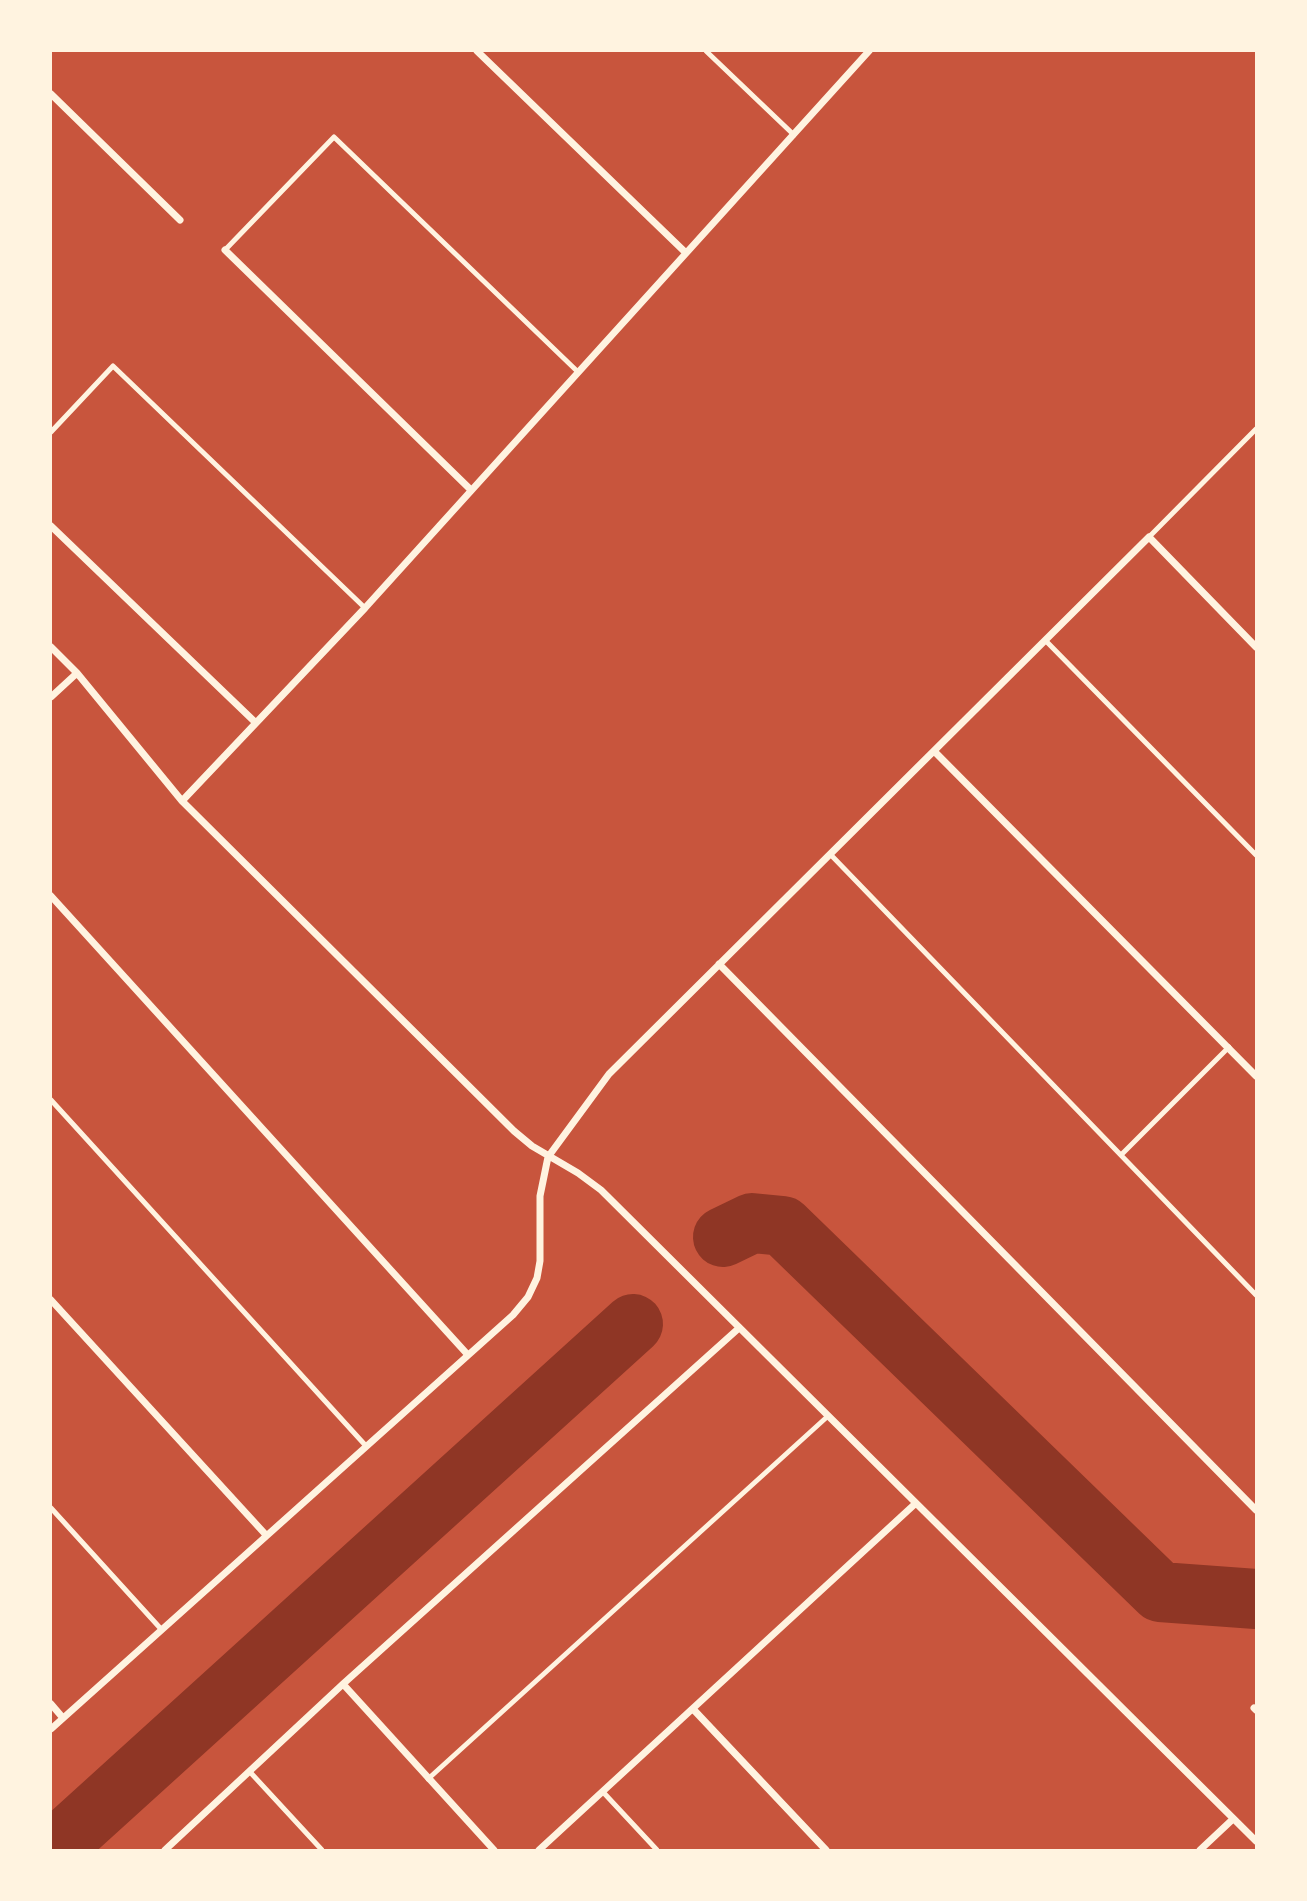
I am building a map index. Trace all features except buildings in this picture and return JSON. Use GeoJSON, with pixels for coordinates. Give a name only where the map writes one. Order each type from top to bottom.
{"type":"FeatureCollection","features":[{"type":"Feature","properties":{"kind":"street"},"geometry":{"type":"LineString","coordinates":[[477,51],[686,253]]}},
{"type":"Feature","properties":{"kind":"street"},"geometry":{"type":"LineString","coordinates":[[182,801],[365,608],[869,51]]}},
{"type":"Feature","properties":{"kind":"street"},"geometry":{"type":"LineString","coordinates":[[51,94],[180,220]]}},
{"type":"Feature","properties":{"kind":"street"},"geometry":{"type":"LineString","coordinates":[[225,250],[471,490]]}},
{"type":"Feature","properties":{"kind":"street"},"geometry":{"type":"LineString","coordinates":[[51,526],[256,723]]}},
{"type":"Feature","properties":{"kind":"street"},"geometry":{"type":"LineString","coordinates":[[51,1729],[513,1315],[528,1297],[537,1278],[540,1261],[540,1196],[548,1157],[609,1074],[1149,537],[1256,647]]}},
{"type":"Feature","properties":{"kind":"street"},"geometry":{"type":"LineString","coordinates":[[51,647],[77,673],[182,801],[514,1131],[548,1157],[578,1173],[601,1190],[1256,1842]]}},
{"type":"Feature","properties":{"kind":"street"},"geometry":{"type":"LineString","coordinates":[[51,697],[77,673]]}},
{"type":"Feature","properties":{"kind":"street"},"geometry":{"type":"LineString","coordinates":[[934,751],[1256,1076]]}},
{"type":"Feature","properties":{"kind":"street"},"geometry":{"type":"LineString","coordinates":[[51,896],[468,1355]]}},
{"type":"Feature","properties":{"kind":"street"},"geometry":{"type":"LineString","coordinates":[[719,964],[1256,1510]]}},
{"type":"Feature","properties":{"kind":"street"},"geometry":{"type":"LineString","coordinates":[[51,1300],[266,1535]]}},
{"type":"Feature","properties":{"kind":"street"},"geometry":{"type":"LineString","coordinates":[[165,1850],[344,1684],[739,1328]]}},
{"type":"Feature","properties":{"kind":"street"},"geometry":{"type":"LineString","coordinates":[[539,1850],[916,1503]]}},
{"type":"Feature","properties":{"kind":"street"},"geometry":{"type":"LineString","coordinates":[[344,1684],[494,1850]]}},
{"type":"Feature","properties":{"kind":"street"},"geometry":{"type":"LineString","coordinates":[[51,1704],[63,1718]]}},
{"type":"Feature","properties":{"kind":"street"},"geometry":{"type":"LineString","coordinates":[[693,1709],[826,1850]]}},
{"type":"Feature","properties":{"kind":"street"},"geometry":{"type":"LineString","coordinates":[[1200,1850],[1233,1819]]}},
{"type":"Feature","properties":{"kind":"lane"},"geometry":{"type":"LineString","coordinates":[[706,51],[794,135]]}},
{"type":"Feature","properties":{"kind":"lane"},"geometry":{"type":"LineString","coordinates":[[225,250],[334,137],[578,372]]}},
{"type":"Feature","properties":{"kind":"lane"},"geometry":{"type":"LineString","coordinates":[[51,432],[113,366],[365,608]]}},
{"type":"Feature","properties":{"kind":"lane"},"geometry":{"type":"LineString","coordinates":[[1149,537],[1256,429]]}},
{"type":"Feature","properties":{"kind":"lane"},"geometry":{"type":"LineString","coordinates":[[1045,640],[1256,855]]}},
{"type":"Feature","properties":{"kind":"lane"},"geometry":{"type":"LineString","coordinates":[[830,854],[1256,1295]]}},
{"type":"Feature","properties":{"kind":"lane"},"geometry":{"type":"LineString","coordinates":[[1121,1155],[1229,1047]]}},
{"type":"Feature","properties":{"kind":"lane"},"geometry":{"type":"LineString","coordinates":[[51,1100],[366,1446]]}},
{"type":"Feature","properties":{"kind":"lane"},"geometry":{"type":"LineString","coordinates":[[428,1779],[828,1416]]}},
{"type":"Feature","properties":{"kind":"lane"},"geometry":{"type":"LineString","coordinates":[[51,1508],[162,1629]]}},
{"type":"Feature","properties":{"kind":"lane"},"geometry":{"type":"LineString","coordinates":[[250,1772],[322,1850]]}},
{"type":"Feature","properties":{"kind":"lane"},"geometry":{"type":"LineString","coordinates":[[603,1792],[657,1850]]}},
{"type":"Feature","properties":{"kind":"waterway"},"geometry":{"type":"LineString","coordinates":[[723,1237],[752,1223],[783,1226],[1160,1592],[1256,1599]]}},
{"type":"Feature","properties":{"kind":"waterway"},"geometry":{"type":"LineString","coordinates":[[53,1850],[633,1324]]}}]}
